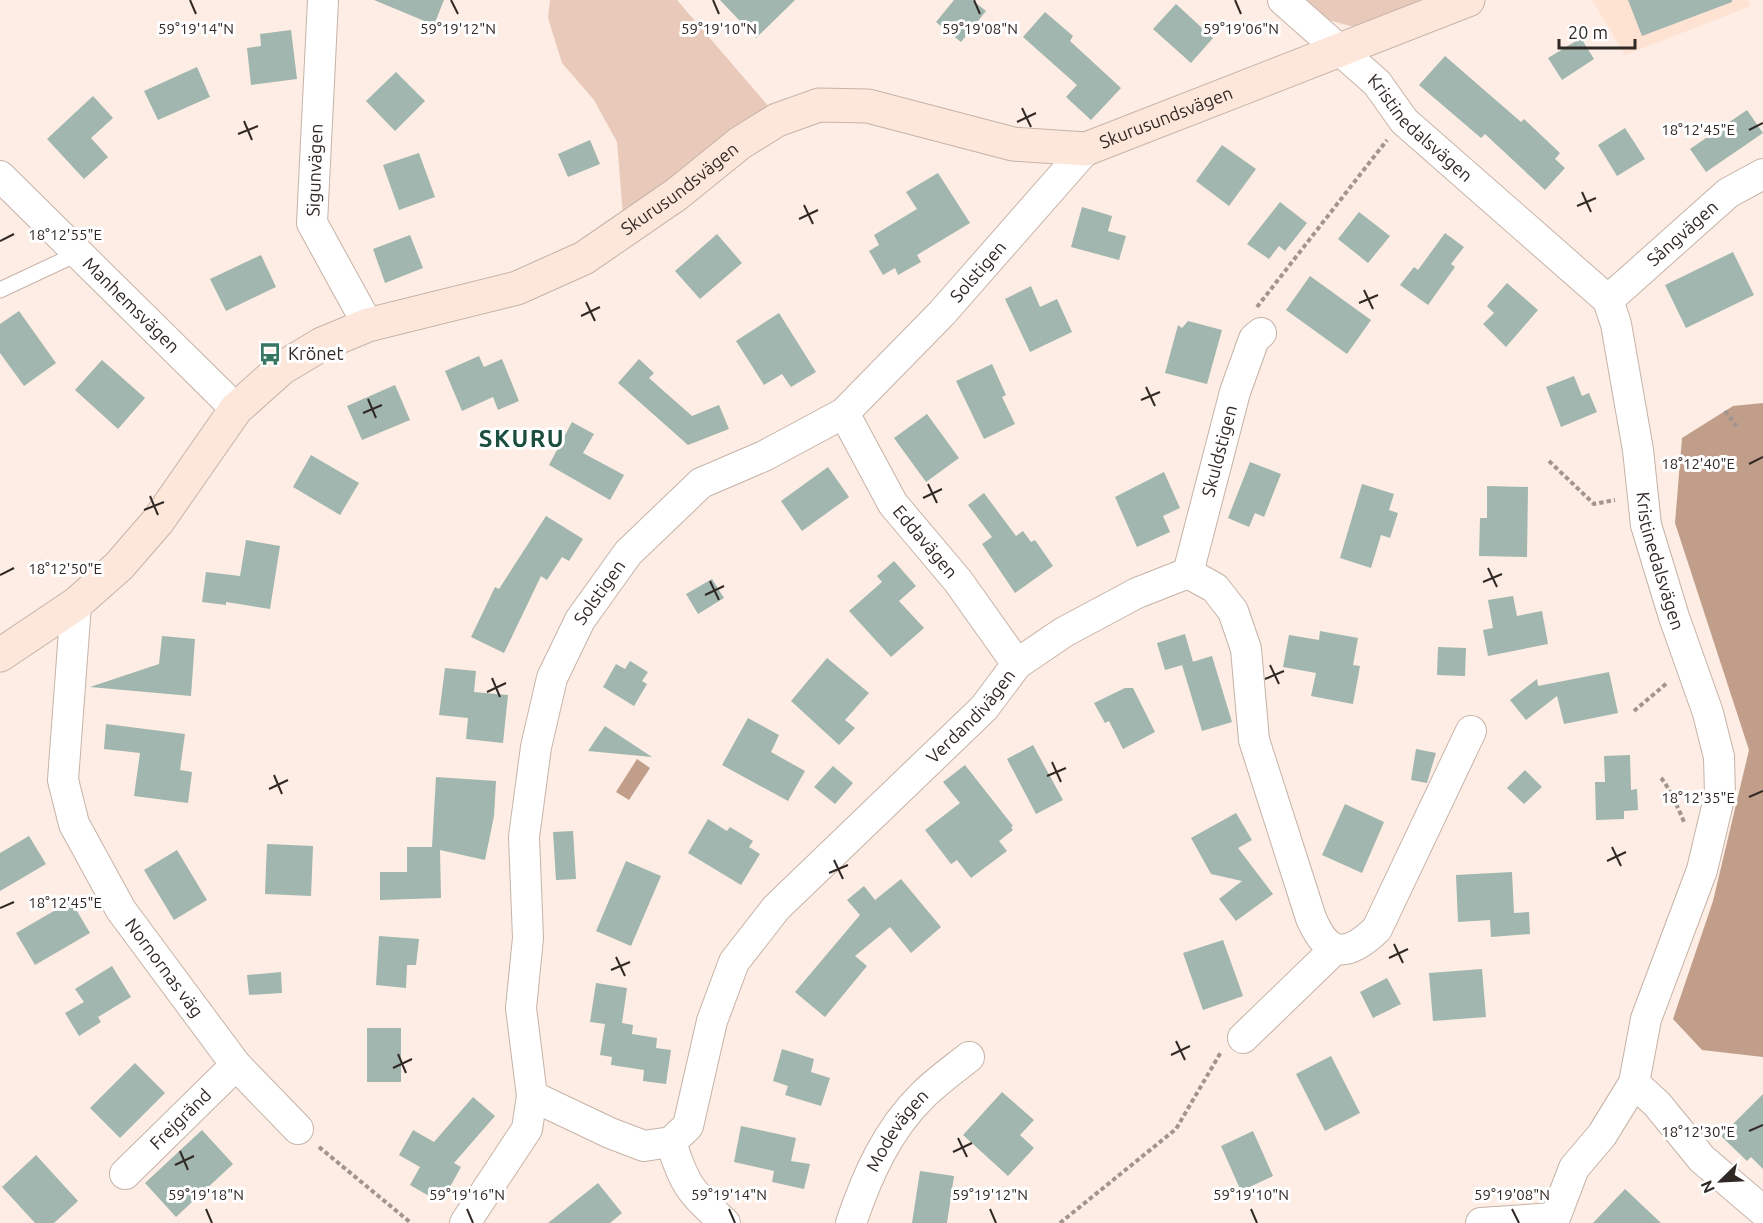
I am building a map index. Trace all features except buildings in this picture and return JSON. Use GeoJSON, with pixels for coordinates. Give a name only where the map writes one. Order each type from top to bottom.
{"type":"FeatureCollection","features":[{"type":"Feature","properties":{"kind":"street","name":"Sigunvägen"},"geometry":{"type":"LineString","coordinates":[[323,0],[312,223],[368,325]]}},
{"type":"Feature","properties":{"kind":"street","name":"Kristinedalsvägen"},"geometry":{"type":"LineString","coordinates":[[1283,0],[1377,83],[1404,121],[1608,300],[1616,324],[1638,450],[1646,525],[1674,617],[1708,713],[1719,757],[1720,794],[1710,843],[1646,1019],[1634,1083],[1602,1135],[1574,1168],[1553,1221]]}},
{"type":"Feature","properties":{"kind":"street","name":"Skurusundsvägen"},"geometry":{"type":"LineString","coordinates":[[0,655],[76,604],[119,566],[158,521],[236,409],[282,368],[322,344],[368,325],[517,288],[584,258],[677,194],[740,143],[777,120],[819,105],[867,106],[1013,144],[1086,149],[1235,93],[1468,0]]}},
{"type":"Feature","properties":{"kind":"street","name":"Solstigen"},"geometry":{"type":"LineString","coordinates":[[465,1223],[527,1129],[532,1096],[521,1008],[528,938],[524,837],[536,747],[552,678],[580,620],[628,553],[701,483],[764,456],[844,413],[942,313],[1086,149]]}},
{"type":"Feature","properties":{"kind":"street","name":"Sångvägen"},"geometry":{"type":"LineString","coordinates":[[1608,300],[1728,193],[1763,174]]}},
{"type":"Feature","properties":{"kind":"street","name":"Manhemsvägen"},"geometry":{"type":"LineString","coordinates":[[0,177],[236,409]]}},
{"type":"Feature","properties":{"kind":"street","name":"Skuldstigen"},"geometry":{"type":"LineString","coordinates":[[1188,573],[1235,392],[1254,339],[1257,323]]}},
{"type":"Feature","properties":{"kind":"street","name":"Eddavägen"},"geometry":{"type":"LineString","coordinates":[[844,413],[893,504],[958,581],[1017,664]]}},
{"type":"Feature","properties":{"kind":"street"},"geometry":{"type":"LineString","coordinates":[[1188,573],[1215,588],[1233,611],[1246,650],[1254,740],[1311,918],[1318,935],[1334,950],[1344,951],[1377,929],[1471,731]]}},
{"type":"Feature","properties":{"kind":"street","name":"Verdandivägen"},"geometry":{"type":"LineString","coordinates":[[671,1142],[688,1126],[712,1021],[734,962],[776,908],[984,708],[1017,664],[1064,632],[1106,609],[1137,593],[1188,573]]}},
{"type":"Feature","properties":{"kind":"street","name":"Nornornas väg"},"geometry":{"type":"LineString","coordinates":[[76,604],[63,780],[74,824],[121,910],[236,1065],[298,1129]]}},
{"type":"Feature","properties":{"kind":"street"},"geometry":{"type":"LineString","coordinates":[[1233,1044],[1334,950]]}},
{"type":"Feature","properties":{"kind":"street","name":"Modevägen"},"geometry":{"type":"LineString","coordinates":[[852,1223],[863,1189],[883,1145],[922,1095],[969,1057]]}},
{"type":"Feature","properties":{"kind":"street","name":"Frejgränd"},"geometry":{"type":"LineString","coordinates":[[124,1174],[236,1065]]}},
{"type":"Feature","properties":{"kind":"street"},"geometry":{"type":"LineString","coordinates":[[1634,1083],[1657,1104],[1702,1159],[1763,1211]]}},
{"type":"Feature","properties":{"kind":"street"},"geometry":{"type":"LineString","coordinates":[[532,1096],[610,1133],[644,1146],[671,1142],[681,1174],[691,1192],[725,1223]]}},
{"type":"Feature","properties":{"kind":"street"},"geometry":{"type":"LineString","coordinates":[[1481,1223],[1553,1221]]}},
{"type":"Feature","properties":{"kind":"lane"},"geometry":{"type":"LineString","coordinates":[[0,290],[79,253]]}},
{"type":"Feature","properties":{"kind":"path"},"geometry":{"type":"LineString","coordinates":[[1257,323],[1379,148]]}},
{"type":"Feature","properties":{"kind":"path"},"geometry":{"type":"LineString","coordinates":[[1725,411],[1738,428]]}},
{"type":"Feature","properties":{"kind":"path"},"geometry":{"type":"LineString","coordinates":[[1549,460],[1594,504],[1626,498]]}},
{"type":"Feature","properties":{"kind":"path"},"geometry":{"type":"LineString","coordinates":[[1060,1223],[1176,1129],[1233,1044]]}},
{"type":"Feature","properties":{"kind":"path"},"geometry":{"type":"LineString","coordinates":[[298,1129],[411,1223]]}},
{"type":"Feature","properties":{"kind":"shaded area"},"geometry":{"type":"Polygon","coordinates":[[[550,0],[677,0],[770,108],[623,215],[617,142],[594,100],[562,63],[548,18],[550,0]]]}},
{"type":"Feature","properties":{"kind":"shaded area"},"geometry":{"type":"Polygon","coordinates":[[[1301,0],[1426,0],[1354,27],[1321,18],[1301,0]]]}},
{"type":"Feature","properties":{"kind":"shaded area"},"geometry":{"type":"Polygon","coordinates":[[[1592,0],[1749,0],[1751,6],[1625,55],[1592,0]]]}},
{"type":"Feature","properties":{"kind":"shaded area"},"geometry":{"type":"Polygon","coordinates":[[[1763,403],[1763,1057],[1702,1050],[1673,1019],[1713,901],[1749,750],[1675,523],[1682,438],[1733,406],[1763,403]]]}},
{"type":"Feature","properties":{"kind":"shaded area"},"geometry":{"type":"Polygon","coordinates":[[[637,759],[650,768],[629,800],[616,792],[637,759]]]}},
{"type":"Feature","properties":{"kind":"place","name":"Krönet"},"geometry":{"type":"Point","coordinates":[270,354]}},
{"type":"Feature","properties":{"kind":"district","name":"SKURU"},"geometry":{"type":"Point","coordinates":[522,439]}}]}
